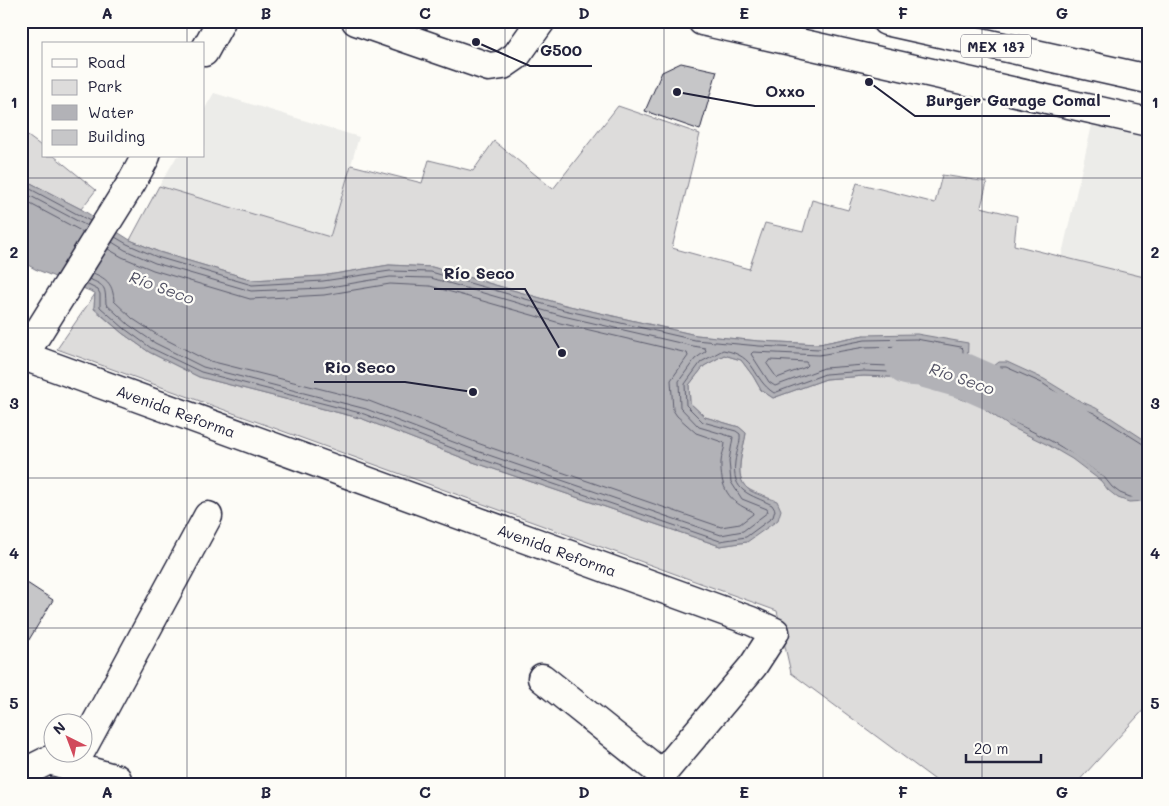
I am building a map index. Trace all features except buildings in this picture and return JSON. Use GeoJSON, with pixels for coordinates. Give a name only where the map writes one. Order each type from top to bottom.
{"type":"FeatureCollection","features":[{"type":"Feature","properties":{"kind":"street"},"geometry":{"type":"LineString","coordinates":[[205,50],[221,21]]}},
{"type":"Feature","properties":{"kind":"street"},"geometry":{"type":"LineString","coordinates":[[356,21],[489,67],[503,65],[516,56],[541,21]]}},
{"type":"Feature","properties":{"kind":"street","name":"MEX 187"},"geometry":{"type":"LineString","coordinates":[[702,21],[1148,122]]}},
{"type":"Feature","properties":{"kind":"street","name":"MEX 187"},"geometry":{"type":"LineString","coordinates":[[886,21],[1148,79]]}},
{"type":"Feature","properties":{"kind":"street"},"geometry":{"type":"LineString","coordinates":[[1097,111],[1106,71]]}},
{"type":"Feature","properties":{"kind":"street"},"geometry":{"type":"LineString","coordinates":[[22,357],[132,182],[145,158]]}},
{"type":"Feature","properties":{"kind":"street","name":"Avenida Reforma"},"geometry":{"type":"LineString","coordinates":[[22,357],[724,611],[775,632],[753,666],[662,774],[542,678]]}},
{"type":"Feature","properties":{"kind":"street"},"geometry":{"type":"LineString","coordinates":[[92,732],[208,516]]}},
{"type":"Feature","properties":{"kind":"street"},"geometry":{"type":"LineString","coordinates":[[21,774],[42,764]]}},
{"type":"Feature","properties":{"kind":"street"},"geometry":{"type":"LineString","coordinates":[[92,764],[117,779]]}},
{"type":"Feature","properties":{"kind":"shaded area"},"geometry":{"type":"Polygon","coordinates":[[[214,93],[359,137],[330,237],[159,186],[176,158],[205,158],[205,108],[214,93]]]}},
{"type":"Feature","properties":{"kind":"shaded area"},"geometry":{"type":"Polygon","coordinates":[[[1093,121],[1148,134],[1148,278],[1061,258],[1093,121]]]}},
{"type":"Feature","properties":{"kind":"green space"},"geometry":{"type":"Polygon","coordinates":[[[618,106],[700,134],[672,248],[749,269],[765,223],[803,232],[812,200],[848,210],[857,183],[935,203],[942,175],[987,182],[981,207],[1017,216],[1014,245],[1148,278],[1148,705],[1075,785],[942,785],[791,673],[777,611],[57,349],[95,294],[94,309],[122,333],[149,352],[199,377],[363,419],[473,462],[720,546],[747,542],[766,496],[750,490],[741,479],[740,464],[746,433],[739,427],[705,417],[690,403],[689,385],[704,366],[724,355],[741,360],[761,390],[773,398],[826,379],[864,376],[913,378],[966,400],[864,335],[819,344],[696,335],[565,305],[432,267],[389,265],[322,276],[253,280],[159,252],[130,240],[159,186],[330,237],[351,165],[422,183],[429,160],[473,171],[494,141],[553,189],[618,106]]]}},
{"type":"Feature","properties":{"kind":"green space"},"geometry":{"type":"Polygon","coordinates":[[[21,131],[42,147],[42,158],[56,158],[96,190],[81,209],[21,178],[21,131]]]}},
{"type":"Feature","properties":{"kind":"water"},"geometry":{"type":"Polygon","coordinates":[[[21,178],[81,209],[130,240],[159,252],[253,280],[322,276],[389,265],[432,267],[565,305],[696,335],[819,344],[864,335],[917,334],[968,343],[966,401],[913,378],[864,376],[826,379],[773,398],[761,390],[741,360],[724,355],[704,366],[689,385],[690,403],[705,417],[739,427],[746,433],[740,462],[743,484],[754,493],[777,501],[781,510],[778,520],[747,542],[720,546],[473,462],[363,419],[199,377],[149,352],[122,333],[94,308],[95,293],[35,269],[21,261],[21,178]]]}},
{"type":"Feature","properties":{"kind":"water"},"geometry":{"type":"Polygon","coordinates":[[[999,362],[1007,362],[1044,379],[1080,401],[1096,408],[1148,442],[1148,501],[1129,502],[1118,498],[1101,481],[1072,459],[1009,426],[986,410],[984,403],[991,372],[999,362]]]}},
{"type":"Feature","properties":{"kind":"waterway","name":"Río Seco"},"geometry":{"type":"LineString","coordinates":[[908,363],[921,364],[967,377],[1062,419],[1148,481]]}},
{"type":"Feature","properties":{"kind":"place","name":"G500"},"geometry":{"type":"Point","coordinates":[476,42]}},
{"type":"Feature","properties":{"kind":"place","name":"Burger Garage Comal"},"geometry":{"type":"Point","coordinates":[869,82]}},
{"type":"Feature","properties":{"kind":"place","name":"Oxxo"},"geometry":{"type":"Point","coordinates":[677,92]}},
{"type":"Feature","properties":{"kind":"place","name":"Río Seco"},"geometry":{"type":"Point","coordinates":[562,353]}},
{"type":"Feature","properties":{"kind":"place","name":"Rio Seco"},"geometry":{"type":"Point","coordinates":[473,392]}}]}
